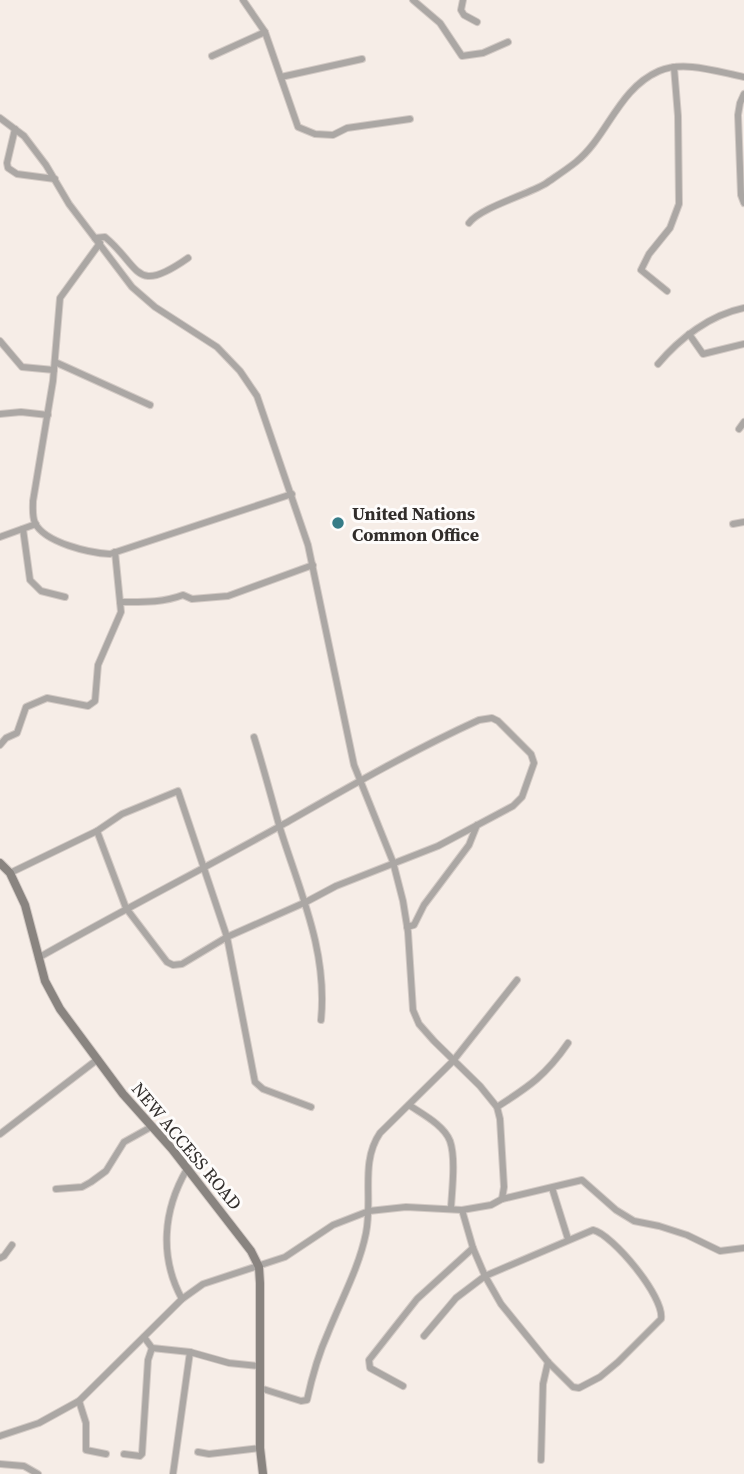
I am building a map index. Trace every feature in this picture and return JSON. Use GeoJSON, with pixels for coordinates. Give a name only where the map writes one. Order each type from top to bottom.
{"type":"FeatureCollection","features":[{"type":"Feature","properties":{"kind":"main road","name":"NEW ACCESS ROAD"},"geometry":{"type":"LineString","coordinates":[[0,863],[10,873],[25,905],[45,981],[60,1009],[251,1251],[258,1267],[258,1366],[263,1474]]}},
{"type":"Feature","properties":{"kind":"street"},"geometry":{"type":"LineString","coordinates":[[243,0],[265,32],[298,127],[306,132],[333,135],[348,128],[410,119]]}},
{"type":"Feature","properties":{"kind":"street"},"geometry":{"type":"LineString","coordinates":[[412,0],[440,23],[462,57],[483,53],[508,42]]}},
{"type":"Feature","properties":{"kind":"street"},"geometry":{"type":"LineString","coordinates":[[463,0],[461,10],[464,15],[477,22]]}},
{"type":"Feature","properties":{"kind":"street"},"geometry":{"type":"LineString","coordinates":[[212,56],[265,32]]}},
{"type":"Feature","properties":{"kind":"street"},"geometry":{"type":"LineString","coordinates":[[281,77],[362,59]]}},
{"type":"Feature","properties":{"kind":"street"},"geometry":{"type":"LineString","coordinates":[[469,223],[478,214],[544,184],[572,164],[589,149],[628,94],[655,72],[674,67],[744,77]]}},
{"type":"Feature","properties":{"kind":"street"},"geometry":{"type":"LineString","coordinates":[[667,291],[641,270],[649,254],[670,228],[679,204],[678,116],[674,67]]}},
{"type":"Feature","properties":{"kind":"street"},"geometry":{"type":"LineString","coordinates":[[744,94],[738,115],[741,195],[744,203]]}},
{"type":"Feature","properties":{"kind":"street"},"geometry":{"type":"LineString","coordinates":[[0,118],[24,136],[69,204],[132,287],[155,307],[217,347],[240,371],[257,397],[292,494],[313,565],[350,748],[393,862],[407,927],[413,1010],[419,1024],[497,1107],[504,1187],[502,1199]]}},
{"type":"Feature","properties":{"kind":"street"},"geometry":{"type":"LineString","coordinates":[[15,129],[8,168],[17,174],[54,179]]}},
{"type":"Feature","properties":{"kind":"street"},"geometry":{"type":"LineString","coordinates":[[0,171],[8,168]]}},
{"type":"Feature","properties":{"kind":"street"},"geometry":{"type":"LineString","coordinates":[[188,258],[165,273],[143,275],[135,271],[105,237],[98,241],[60,298],[54,370],[33,501],[32,513],[36,524],[46,534],[84,552],[115,552],[292,494]]}},
{"type":"Feature","properties":{"kind":"street"},"geometry":{"type":"LineString","coordinates":[[657,364],[689,334],[731,311],[744,308]]}},
{"type":"Feature","properties":{"kind":"street"},"geometry":{"type":"LineString","coordinates":[[689,334],[703,354],[744,344]]}},
{"type":"Feature","properties":{"kind":"street"},"geometry":{"type":"LineString","coordinates":[[0,341],[22,367],[54,370]]}},
{"type":"Feature","properties":{"kind":"street"},"geometry":{"type":"LineString","coordinates":[[55,362],[150,405]]}},
{"type":"Feature","properties":{"kind":"street"},"geometry":{"type":"LineString","coordinates":[[0,414],[21,412],[48,415]]}},
{"type":"Feature","properties":{"kind":"street"},"geometry":{"type":"LineString","coordinates":[[739,429],[744,422]]}},
{"type":"Feature","properties":{"kind":"street"},"geometry":{"type":"LineString","coordinates":[[733,524],[744,522]]}},
{"type":"Feature","properties":{"kind":"street"},"geometry":{"type":"LineString","coordinates":[[0,537],[36,524]]}},
{"type":"Feature","properties":{"kind":"street"},"geometry":{"type":"LineString","coordinates":[[23,529],[30,580],[41,591],[65,597]]}},
{"type":"Feature","properties":{"kind":"street"},"geometry":{"type":"LineString","coordinates":[[0,745],[6,738],[17,733],[26,707],[47,698],[78,705],[92,704],[96,694],[97,665],[119,620],[115,552]]}},
{"type":"Feature","properties":{"kind":"street"},"geometry":{"type":"LineString","coordinates":[[120,602],[150,603],[183,595],[192,599],[228,596],[313,565]]}},
{"type":"Feature","properties":{"kind":"street"},"geometry":{"type":"LineString","coordinates":[[38,958],[126,908],[203,866],[280,826],[360,780],[443,736],[480,720],[492,718],[498,721],[531,754],[534,763],[522,797],[513,806],[438,846],[336,886],[227,937],[191,960],[173,965],[167,962],[126,908],[97,831]]}},
{"type":"Feature","properties":{"kind":"street"},"geometry":{"type":"LineString","coordinates":[[254,737],[306,902],[323,976],[321,1020]]}},
{"type":"Feature","properties":{"kind":"street"},"geometry":{"type":"LineString","coordinates":[[10,873],[97,831],[122,814],[178,791],[227,937],[255,1082],[262,1088],[311,1107]]}},
{"type":"Feature","properties":{"kind":"street"},"geometry":{"type":"LineString","coordinates":[[407,927],[414,925],[424,905],[469,845],[477,825]]}},
{"type":"Feature","properties":{"kind":"street"},"geometry":{"type":"LineString","coordinates":[[260,1388],[301,1401],[307,1400],[315,1368],[363,1245],[369,1211],[372,1145],[380,1133],[453,1061],[517,980]]}},
{"type":"Feature","properties":{"kind":"street"},"geometry":{"type":"LineString","coordinates":[[497,1107],[539,1079],[568,1042]]}},
{"type":"Feature","properties":{"kind":"street"},"geometry":{"type":"LineString","coordinates":[[0,1134],[98,1059]]}},
{"type":"Feature","properties":{"kind":"street"},"geometry":{"type":"LineString","coordinates":[[409,1105],[438,1126],[450,1140],[451,1208]]}},
{"type":"Feature","properties":{"kind":"street"},"geometry":{"type":"LineString","coordinates":[[56,1189],[82,1187],[91,1182],[106,1171],[124,1142],[151,1127]]}},
{"type":"Feature","properties":{"kind":"street"},"geometry":{"type":"LineString","coordinates":[[182,1299],[171,1275],[166,1236],[168,1217],[178,1185],[187,1169]]}},
{"type":"Feature","properties":{"kind":"street"},"geometry":{"type":"LineString","coordinates":[[0,1436],[39,1423],[79,1401],[194,1289],[212,1280],[285,1257],[333,1225],[369,1211],[406,1207],[462,1210],[491,1205],[524,1192],[582,1180],[616,1210],[634,1221],[687,1235],[720,1251],[744,1248]]}},
{"type":"Feature","properties":{"kind":"street"},"geometry":{"type":"LineString","coordinates":[[552,1188],[568,1239]]}},
{"type":"Feature","properties":{"kind":"street"},"geometry":{"type":"LineString","coordinates":[[424,1336],[456,1298],[485,1276],[593,1230],[601,1233],[653,1290],[662,1315],[653,1329],[600,1377],[579,1388],[573,1387],[548,1362],[501,1304],[485,1276],[473,1248],[462,1210]]}},
{"type":"Feature","properties":{"kind":"street"},"geometry":{"type":"LineString","coordinates":[[0,1258],[12,1245]]}},
{"type":"Feature","properties":{"kind":"street"},"geometry":{"type":"LineString","coordinates":[[403,1386],[370,1368],[369,1360],[417,1299],[473,1248]]}},
{"type":"Feature","properties":{"kind":"street"},"geometry":{"type":"LineString","coordinates":[[144,1337],[152,1348],[190,1352],[229,1363],[258,1366]]}},
{"type":"Feature","properties":{"kind":"street"},"geometry":{"type":"LineString","coordinates":[[124,1454],[142,1454],[148,1360],[152,1348]]}},
{"type":"Feature","properties":{"kind":"street"},"geometry":{"type":"LineString","coordinates":[[173,1474],[190,1352]]}},
{"type":"Feature","properties":{"kind":"street"},"geometry":{"type":"LineString","coordinates":[[541,1460],[543,1384],[548,1362]]}},
{"type":"Feature","properties":{"kind":"street"},"geometry":{"type":"LineString","coordinates":[[79,1401],[86,1423],[86,1450],[106,1454]]}},
{"type":"Feature","properties":{"kind":"street"},"geometry":{"type":"LineString","coordinates":[[198,1452],[209,1454],[260,1448]]}},
{"type":"Feature","properties":{"kind":"street"},"geometry":{"type":"LineString","coordinates":[[0,1464],[16,1465],[38,1474]]}},
{"type":"Feature","properties":{"kind":"street"},"geometry":{"type":"LineString","coordinates":[[16,1465],[18,1474]]}},
{"type":"Feature","properties":{"kind":"place","name":"United Nations Common Office"},"geometry":{"type":"Point","coordinates":[338,523]}}]}
